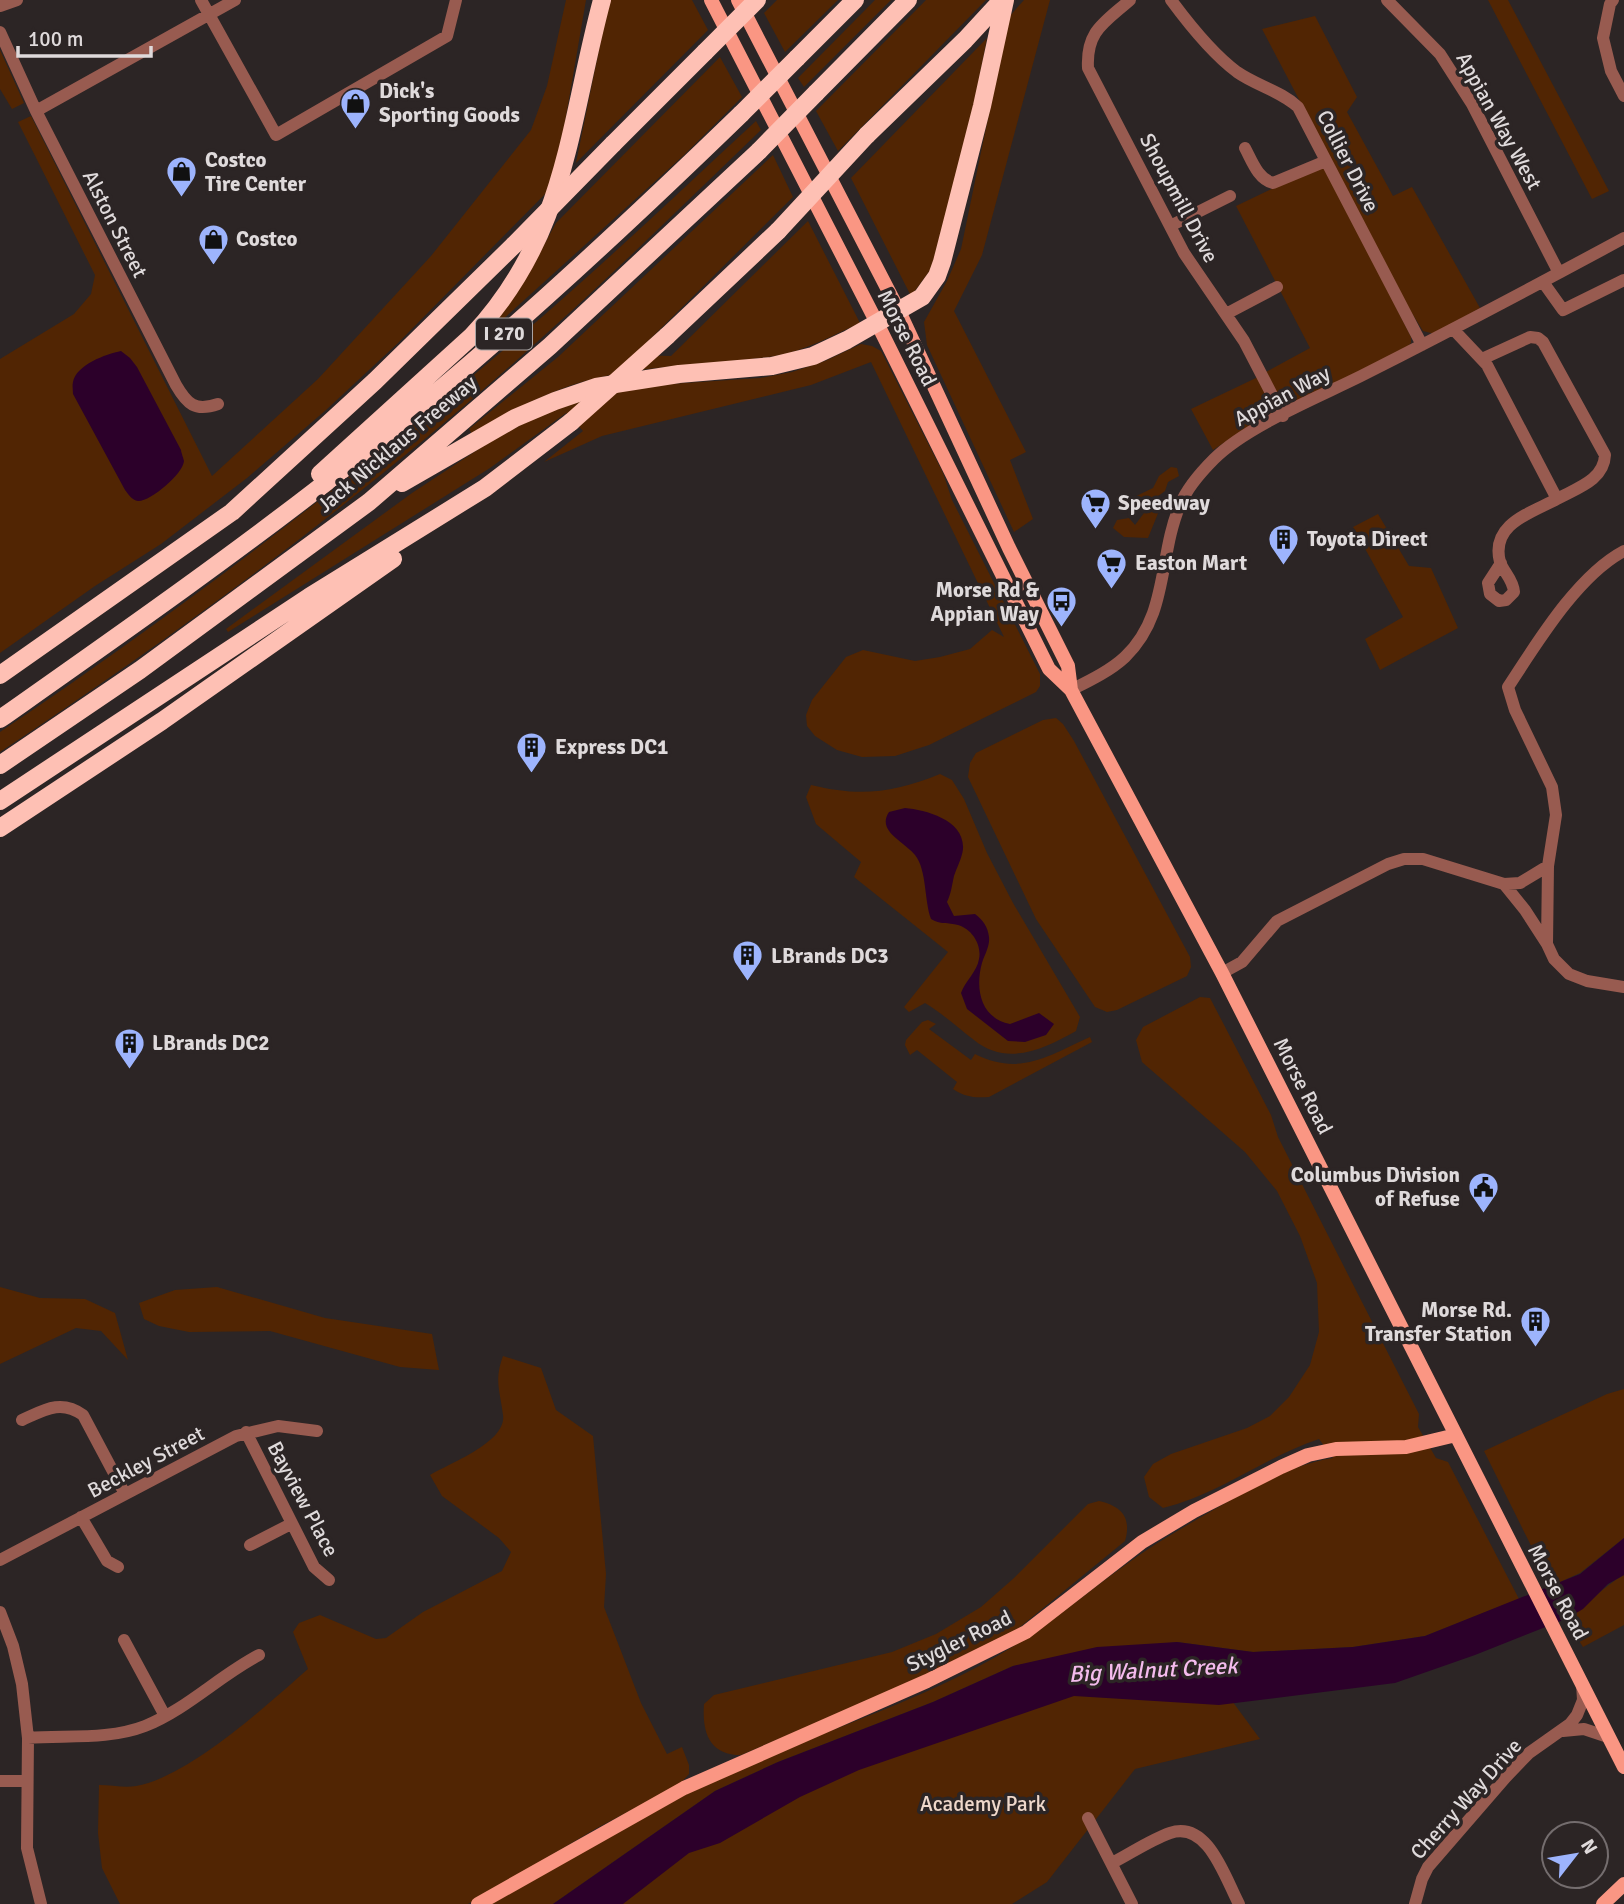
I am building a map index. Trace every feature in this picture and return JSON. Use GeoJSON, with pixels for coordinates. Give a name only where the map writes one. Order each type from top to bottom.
{"type":"FeatureCollection","features":[{"type":"Feature","properties":{"kind":"highway"},"geometry":{"type":"LineString","coordinates":[[254,537],[472,336],[495,311],[514,284],[544,225],[562,175],[602,0]]}},
{"type":"Feature","properties":{"kind":"highway"},"geometry":{"type":"LineString","coordinates":[[0,675],[232,512],[375,381],[757,0]]}},
{"type":"Feature","properties":{"kind":"highway","name":"Jack Nicklaus Freeway"},"geometry":{"type":"LineString","coordinates":[[0,719],[254,537],[342,470],[466,368],[582,265],[741,114],[855,0]]}},
{"type":"Feature","properties":{"kind":"highway","name":"Jack Nicklaus Freeway"},"geometry":{"type":"LineString","coordinates":[[0,765],[140,670],[369,502],[560,337],[759,151],[908,0]]}},
{"type":"Feature","properties":{"kind":"highway"},"geometry":{"type":"LineString","coordinates":[[369,502],[515,418],[555,401],[596,387],[679,374],[792,362],[813,356],[922,297],[937,276],[942,262],[982,106],[1003,0]]}},
{"type":"Feature","properties":{"kind":"highway"},"geometry":{"type":"LineString","coordinates":[[0,828],[162,721],[420,540],[571,422],[778,231],[867,135],[1003,0]]}},
{"type":"Feature","properties":{"kind":"highway"},"geometry":{"type":"LineString","coordinates":[[0,801],[309,597],[485,488]]}},
{"type":"Feature","properties":{"kind":"highway"},"geometry":{"type":"LineString","coordinates":[[0,663],[93,609]]}},
{"type":"Feature","properties":{"kind":"main road","name":"Morse Road"},"geometry":{"type":"LineString","coordinates":[[711,0],[877,323],[1049,669],[1071,690],[1222,973],[1624,1767]]}},
{"type":"Feature","properties":{"kind":"main road","name":"Morse Road"},"geometry":{"type":"LineString","coordinates":[[738,0],[899,311],[1009,548],[1068,666],[1071,690]]}},
{"type":"Feature","properties":{"kind":"main road","name":"Stygler Road"},"geometry":{"type":"LineString","coordinates":[[478,1904],[684,1788],[927,1681],[1026,1632],[1142,1542],[1194,1511],[1281,1467],[1308,1455],[1336,1449],[1406,1447],[1456,1435]]}},
{"type":"Feature","properties":{"kind":"main road"},"geometry":{"type":"LineString","coordinates":[[1603,1904],[1624,1884]]}},
{"type":"Feature","properties":{"kind":"street"},"geometry":{"type":"LineString","coordinates":[[0,6],[17,0]]}},
{"type":"Feature","properties":{"kind":"street"},"geometry":{"type":"LineString","coordinates":[[201,0],[276,135],[447,36],[456,0]]}},
{"type":"Feature","properties":{"kind":"street"},"geometry":{"type":"LineString","coordinates":[[36,110],[236,0]]}},
{"type":"Feature","properties":{"kind":"street","name":"Shoupmill Drive"},"geometry":{"type":"LineString","coordinates":[[1130,0],[1097,30],[1087,48],[1088,68],[1170,226],[1197,274],[1244,341],[1283,416]]}},
{"type":"Feature","properties":{"kind":"street","name":"Collier Drive"},"geometry":{"type":"LineString","coordinates":[[1171,0],[1186,20],[1237,72],[1288,97],[1298,107],[1422,345]]}},
{"type":"Feature","properties":{"kind":"street","name":"Appian Way West"},"geometry":{"type":"LineString","coordinates":[[1387,0],[1440,54],[1472,104],[1559,273]]}},
{"type":"Feature","properties":{"kind":"street"},"geometry":{"type":"LineString","coordinates":[[1612,0],[1602,38],[1611,71],[1624,96]]}},
{"type":"Feature","properties":{"kind":"street","name":"Alston Street"},"geometry":{"type":"LineString","coordinates":[[0,32],[36,110],[184,399],[205,408],[218,404]]}},
{"type":"Feature","properties":{"kind":"street"},"geometry":{"type":"LineString","coordinates":[[1245,148],[1260,175],[1265,181],[1273,183],[1326,161]]}},
{"type":"Feature","properties":{"kind":"street"},"geometry":{"type":"LineString","coordinates":[[1170,226],[1230,196]]}},
{"type":"Feature","properties":{"kind":"street","name":"Appian Way"},"geometry":{"type":"LineString","coordinates":[[1071,690],[1118,663],[1139,642],[1157,604],[1174,519],[1197,478],[1217,456],[1231,445],[1283,416],[1622,243]]}},
{"type":"Feature","properties":{"kind":"street"},"geometry":{"type":"LineString","coordinates":[[1544,282],[1563,310],[1624,280]]}},
{"type":"Feature","properties":{"kind":"street"},"geometry":{"type":"LineString","coordinates":[[1226,314],[1277,286]]}},
{"type":"Feature","properties":{"kind":"street"},"geometry":{"type":"LineString","coordinates":[[1453,329],[1487,365],[1557,499]]}},
{"type":"Feature","properties":{"kind":"street"},"geometry":{"type":"LineString","coordinates":[[1482,359],[1521,340],[1538,338],[1543,342],[1605,455],[1601,472],[1590,481],[1513,523],[1501,534],[1501,564]]}},
{"type":"Feature","properties":{"kind":"street"},"geometry":{"type":"LineString","coordinates":[[1547,944],[1548,866],[1556,815],[1552,787],[1515,710],[1508,687],[1562,608],[1608,560],[1624,551]]}},
{"type":"Feature","properties":{"kind":"street"},"geometry":{"type":"LineString","coordinates":[[1222,973],[1242,962],[1277,921],[1388,864],[1404,859],[1423,859],[1504,884],[1520,883],[1548,866]]}},
{"type":"Feature","properties":{"kind":"street"},"geometry":{"type":"LineString","coordinates":[[1504,884],[1525,910],[1554,959],[1569,974],[1587,981],[1624,987]]}},
{"type":"Feature","properties":{"kind":"street"},"geometry":{"type":"LineString","coordinates":[[22,1420],[51,1407],[63,1405],[83,1415],[125,1494]]}},
{"type":"Feature","properties":{"kind":"street","name":"Beckley Street"},"geometry":{"type":"LineString","coordinates":[[0,1560],[246,1433],[278,1426],[317,1430]]}},
{"type":"Feature","properties":{"kind":"street","name":"Bayview Place"},"geometry":{"type":"LineString","coordinates":[[246,1433],[314,1567],[330,1580]]}},
{"type":"Feature","properties":{"kind":"street"},"geometry":{"type":"LineString","coordinates":[[81,1517],[107,1561],[118,1567]]}},
{"type":"Feature","properties":{"kind":"street"},"geometry":{"type":"LineString","coordinates":[[250,1545],[291,1524]]}},
{"type":"Feature","properties":{"kind":"street"},"geometry":{"type":"LineString","coordinates":[[0,1612],[22,1684],[27,1738],[27,1847],[41,1904]]}},
{"type":"Feature","properties":{"kind":"street"},"geometry":{"type":"LineString","coordinates":[[124,1640],[165,1716]]}},
{"type":"Feature","properties":{"kind":"street"},"geometry":{"type":"LineString","coordinates":[[27,1738],[122,1732],[144,1726],[189,1703],[233,1669],[259,1655]]}},
{"type":"Feature","properties":{"kind":"street","name":"Cherry Way Drive"},"geometry":{"type":"LineString","coordinates":[[1415,1904],[1422,1879],[1441,1852],[1529,1753],[1563,1731],[1577,1714],[1581,1706],[1582,1684]]}},
{"type":"Feature","properties":{"kind":"street"},"geometry":{"type":"LineString","coordinates":[[1563,1731],[1584,1729],[1608,1737]]}},
{"type":"Feature","properties":{"kind":"street"},"geometry":{"type":"LineString","coordinates":[[0,1781],[26,1781]]}},
{"type":"Feature","properties":{"kind":"street"},"geometry":{"type":"LineString","coordinates":[[1088,1818],[1132,1904]]}},
{"type":"Feature","properties":{"kind":"street"},"geometry":{"type":"LineString","coordinates":[[1112,1864],[1170,1833],[1183,1830],[1196,1834],[1207,1843],[1239,1904]]}},
{"type":"Feature","properties":{"kind":"green space"},"geometry":{"type":"Polygon","coordinates":[[[566,0],[586,0],[564,128],[550,189],[398,343],[247,478],[161,544],[95,586],[0,653],[0,359],[74,314],[91,294],[95,275],[18,122],[31,116],[212,476],[318,379],[431,256],[531,130],[547,86],[566,0]]]}},
{"type":"Feature","properties":{"kind":"green space"},"geometry":{"type":"Polygon","coordinates":[[[609,0],[692,0],[708,30],[576,163],[609,0]]]}},
{"type":"Feature","properties":{"kind":"green space"},"geometry":{"type":"Polygon","coordinates":[[[777,0],[838,0],[785,52],[764,13],[777,0]]]}},
{"type":"Feature","properties":{"kind":"green space"},"geometry":{"type":"Polygon","coordinates":[[[875,0],[891,0],[804,87],[798,78],[875,0]]]}},
{"type":"Feature","properties":{"kind":"green space"},"geometry":{"type":"Polygon","coordinates":[[[926,0],[986,0],[838,151],[816,111],[926,0]]]}},
{"type":"Feature","properties":{"kind":"green space"},"geometry":{"type":"Polygon","coordinates":[[[1024,0],[1050,0],[982,255],[954,311],[1026,452],[1010,460],[1033,519],[1014,532],[927,345],[924,322],[961,249],[1009,17],[1024,0]]]}},
{"type":"Feature","properties":{"kind":"green space"},"geometry":{"type":"Polygon","coordinates":[[[1488,0],[1508,0],[1609,191],[1592,199],[1488,0]]]}},
{"type":"Feature","properties":{"kind":"green space"},"geometry":{"type":"Polygon","coordinates":[[[1315,16],[1357,97],[1347,112],[1393,196],[1412,187],[1480,308],[1435,334],[1423,331],[1408,307],[1262,29],[1315,16]]]}},
{"type":"Feature","properties":{"kind":"green space"},"geometry":{"type":"Polygon","coordinates":[[[987,38],[972,115],[931,269],[911,296],[851,178],[987,38]]]}},
{"type":"Feature","properties":{"kind":"green space"},"geometry":{"type":"Polygon","coordinates":[[[0,50],[24,103],[12,109],[0,89],[0,50]]]}},
{"type":"Feature","properties":{"kind":"green space"},"geometry":{"type":"Polygon","coordinates":[[[720,57],[742,97],[684,155],[488,333],[486,331],[529,272],[556,223],[720,57]]]}},
{"type":"Feature","properties":{"kind":"green space"},"geometry":{"type":"Polygon","coordinates":[[[756,121],[761,130],[580,303],[457,412],[266,565],[135,660],[0,752],[0,732],[201,590],[395,440],[551,309],[756,121]]]}},
{"type":"Feature","properties":{"kind":"green space"},"geometry":{"type":"Polygon","coordinates":[[[773,155],[793,197],[634,355],[671,356],[808,221],[860,323],[786,354],[638,370],[593,379],[531,402],[472,434],[469,429],[558,357],[773,155]]]}},
{"type":"Feature","properties":{"kind":"green space"},"geometry":{"type":"Polygon","coordinates":[[[1324,164],[1411,337],[1411,343],[1288,408],[1281,401],[1266,372],[1310,348],[1236,206],[1324,164]]]}},
{"type":"Feature","properties":{"kind":"green space"},"geometry":{"type":"Polygon","coordinates":[[[861,344],[881,351],[943,473],[952,500],[1040,674],[1040,686],[1036,692],[929,745],[895,756],[862,757],[837,750],[815,736],[807,726],[806,715],[812,700],[846,657],[863,650],[915,661],[970,649],[992,630],[1004,637],[871,362],[811,385],[602,436],[544,462],[583,431],[566,413],[490,468],[228,632],[226,629],[412,493],[488,443],[539,415],[640,386],[760,378],[792,372],[825,361],[861,344]]]}},
{"type":"Feature","properties":{"kind":"green space"},"geometry":{"type":"Polygon","coordinates":[[[1258,377],[1275,415],[1240,432],[1213,450],[1191,409],[1258,377]]]}},
{"type":"Feature","properties":{"kind":"green space"},"geometry":{"type":"Polygon","coordinates":[[[1171,467],[1177,468],[1179,476],[1168,482],[1165,491],[1150,502],[1159,511],[1148,538],[1124,537],[1113,528],[1117,520],[1129,518],[1135,525],[1144,513],[1129,507],[1130,499],[1153,488],[1159,476],[1171,467]]]}},
{"type":"Feature","properties":{"kind":"green space"},"geometry":{"type":"Polygon","coordinates":[[[1378,514],[1409,566],[1431,568],[1458,628],[1380,670],[1365,639],[1403,617],[1353,527],[1378,514]]]}},
{"type":"Feature","properties":{"kind":"green space"},"geometry":{"type":"Polygon","coordinates":[[[1056,718],[1074,741],[1190,957],[1191,967],[1187,976],[1117,1010],[1107,1012],[1095,1007],[1036,919],[968,777],[970,763],[976,753],[1043,720],[1056,718]]]}},
{"type":"Feature","properties":{"kind":"green space"},"geometry":{"type":"Polygon","coordinates":[[[940,774],[952,780],[964,799],[987,853],[1013,903],[1080,1017],[1076,1031],[1038,1049],[1012,1054],[999,1053],[974,1040],[925,1003],[909,1012],[904,1007],[948,952],[854,877],[861,862],[816,824],[806,797],[811,785],[845,791],[876,791],[907,785],[940,774]]]}},
{"type":"Feature","properties":{"kind":"green space"},"geometry":{"type":"Polygon","coordinates":[[[1200,997],[1210,998],[1271,1115],[1278,1137],[1419,1414],[1418,1427],[1436,1458],[1448,1462],[1519,1599],[1425,1636],[1353,1647],[1253,1652],[1177,1642],[1013,1666],[933,1702],[778,1762],[715,1791],[553,1904],[486,1904],[630,1823],[719,1778],[927,1691],[994,1658],[1028,1637],[1136,1558],[1185,1527],[1276,1476],[1303,1465],[1333,1458],[1319,1439],[1183,1502],[1163,1508],[1149,1497],[1144,1477],[1153,1464],[1171,1454],[1247,1428],[1270,1416],[1289,1397],[1310,1365],[1319,1332],[1317,1283],[1300,1236],[1277,1191],[1245,1152],[1142,1062],[1136,1040],[1143,1027],[1200,997]]]}},
{"type":"Feature","properties":{"kind":"green space"},"geometry":{"type":"Polygon","coordinates":[[[928,1020],[936,1024],[929,1029],[971,1060],[975,1054],[1006,1064],[1021,1063],[1048,1056],[1090,1037],[1092,1042],[989,1097],[974,1097],[953,1089],[957,1082],[917,1050],[910,1055],[905,1045],[906,1040],[922,1022],[928,1020]]]}},
{"type":"Feature","properties":{"kind":"green space"},"geometry":{"type":"Polygon","coordinates":[[[0,1287],[40,1298],[85,1299],[115,1313],[128,1360],[101,1331],[76,1328],[0,1364],[0,1287]]]}},
{"type":"Feature","properties":{"kind":"green space"},"geometry":{"type":"Polygon","coordinates":[[[217,1287],[325,1318],[432,1334],[439,1370],[400,1367],[270,1331],[189,1332],[159,1326],[144,1319],[139,1303],[175,1290],[217,1287]]]}},
{"type":"Feature","properties":{"kind":"green space"},"geometry":{"type":"Polygon","coordinates":[[[503,1356],[541,1368],[556,1410],[593,1436],[606,1574],[604,1607],[641,1703],[667,1754],[682,1747],[689,1765],[689,1774],[679,1785],[597,1828],[468,1904],[120,1904],[102,1868],[98,1833],[99,1785],[132,1787],[157,1780],[203,1754],[250,1719],[308,1669],[293,1632],[299,1623],[320,1615],[376,1639],[386,1638],[423,1612],[502,1571],[511,1552],[499,1538],[442,1496],[430,1475],[476,1451],[496,1434],[502,1425],[498,1379],[503,1356]]]}},
{"type":"Feature","properties":{"kind":"green space"},"geometry":{"type":"Polygon","coordinates":[[[1624,1389],[1624,1538],[1580,1573],[1551,1586],[1484,1451],[1607,1394],[1624,1389]]]}},
{"type":"Feature","properties":{"kind":"green space"},"geometry":{"type":"Polygon","coordinates":[[[1099,1501],[1113,1506],[1123,1514],[1127,1525],[1125,1541],[1009,1636],[934,1673],[741,1755],[721,1751],[710,1740],[704,1724],[704,1704],[714,1695],[892,1652],[936,1634],[981,1607],[1088,1504],[1099,1501]]]}},
{"type":"Feature","properties":{"kind":"green space"},"geometry":{"type":"Polygon","coordinates":[[[1624,1575],[1624,1625],[1583,1647],[1566,1620],[1624,1575]]]}},
{"type":"Feature","properties":{"kind":"green space","name":"Academy Park"},"geometry":{"type":"Polygon","coordinates":[[[1205,1664],[1260,1739],[1135,1769],[1047,1882],[1012,1904],[584,1904],[929,1719],[1205,1664]]]}},
{"type":"Feature","properties":{"kind":"water"},"geometry":{"type":"Polygon","coordinates":[[[121,351],[137,367],[181,450],[184,461],[178,473],[165,486],[150,497],[138,501],[125,490],[73,394],[73,382],[80,370],[100,358],[121,351]]]}},
{"type":"Feature","properties":{"kind":"water"},"geometry":{"type":"Polygon","coordinates":[[[905,808],[943,818],[958,831],[962,839],[963,849],[947,902],[954,916],[975,914],[988,930],[989,944],[979,982],[986,1009],[1000,1021],[1010,1024],[1039,1013],[1054,1024],[1046,1035],[1025,1042],[1008,1041],[967,1009],[961,993],[978,964],[980,954],[977,943],[972,934],[963,927],[931,919],[919,861],[893,836],[886,825],[889,812],[905,808]]]}},
{"type":"Feature","properties":{"kind":"water","name":"Big Walnut Creek"},"geometry":{"type":"Polygon","coordinates":[[[1624,1538],[1624,1575],[1608,1584],[1583,1609],[1566,1619],[1475,1655],[1395,1683],[1219,1705],[1074,1696],[859,1770],[800,1797],[720,1843],[689,1853],[623,1904],[553,1904],[715,1791],[778,1762],[933,1702],[1013,1666],[1097,1647],[1177,1642],[1253,1652],[1353,1647],[1425,1636],[1580,1574],[1624,1538]]]}},
{"type":"Feature","properties":{"kind":"place","name":"Dick's Sporting Goods"},"geometry":{"type":"Point","coordinates":[356,130]}},
{"type":"Feature","properties":{"kind":"place","name":"Costco Tire Center"},"geometry":{"type":"Point","coordinates":[182,199]}},
{"type":"Feature","properties":{"kind":"place","name":"Costco"},"geometry":{"type":"Point","coordinates":[213,266]}},
{"type":"Feature","properties":{"kind":"place","name":"Speedway"},"geometry":{"type":"Point","coordinates":[1095,530]}},
{"type":"Feature","properties":{"kind":"place","name":"Toyota Direct"},"geometry":{"type":"Point","coordinates":[1284,566]}},
{"type":"Feature","properties":{"kind":"place","name":"Easton Mart"},"geometry":{"type":"Point","coordinates":[1112,590]}},
{"type":"Feature","properties":{"kind":"place","name":"Morse Rd & Appian Way"},"geometry":{"type":"Point","coordinates":[1062,629]}},
{"type":"Feature","properties":{"kind":"place","name":"Express DC1"},"geometry":{"type":"Point","coordinates":[532,774]}},
{"type":"Feature","properties":{"kind":"place","name":"LBrands DC3"},"geometry":{"type":"Point","coordinates":[748,983]}},
{"type":"Feature","properties":{"kind":"place","name":"LBrands DC2"},"geometry":{"type":"Point","coordinates":[129,1070]}},
{"type":"Feature","properties":{"kind":"place","name":"Columbus Division of Refuse"},"geometry":{"type":"Point","coordinates":[1483,1214]}},
{"type":"Feature","properties":{"kind":"place","name":"Morse Rd. Transfer Station"},"geometry":{"type":"Point","coordinates":[1535,1349]}}]}
